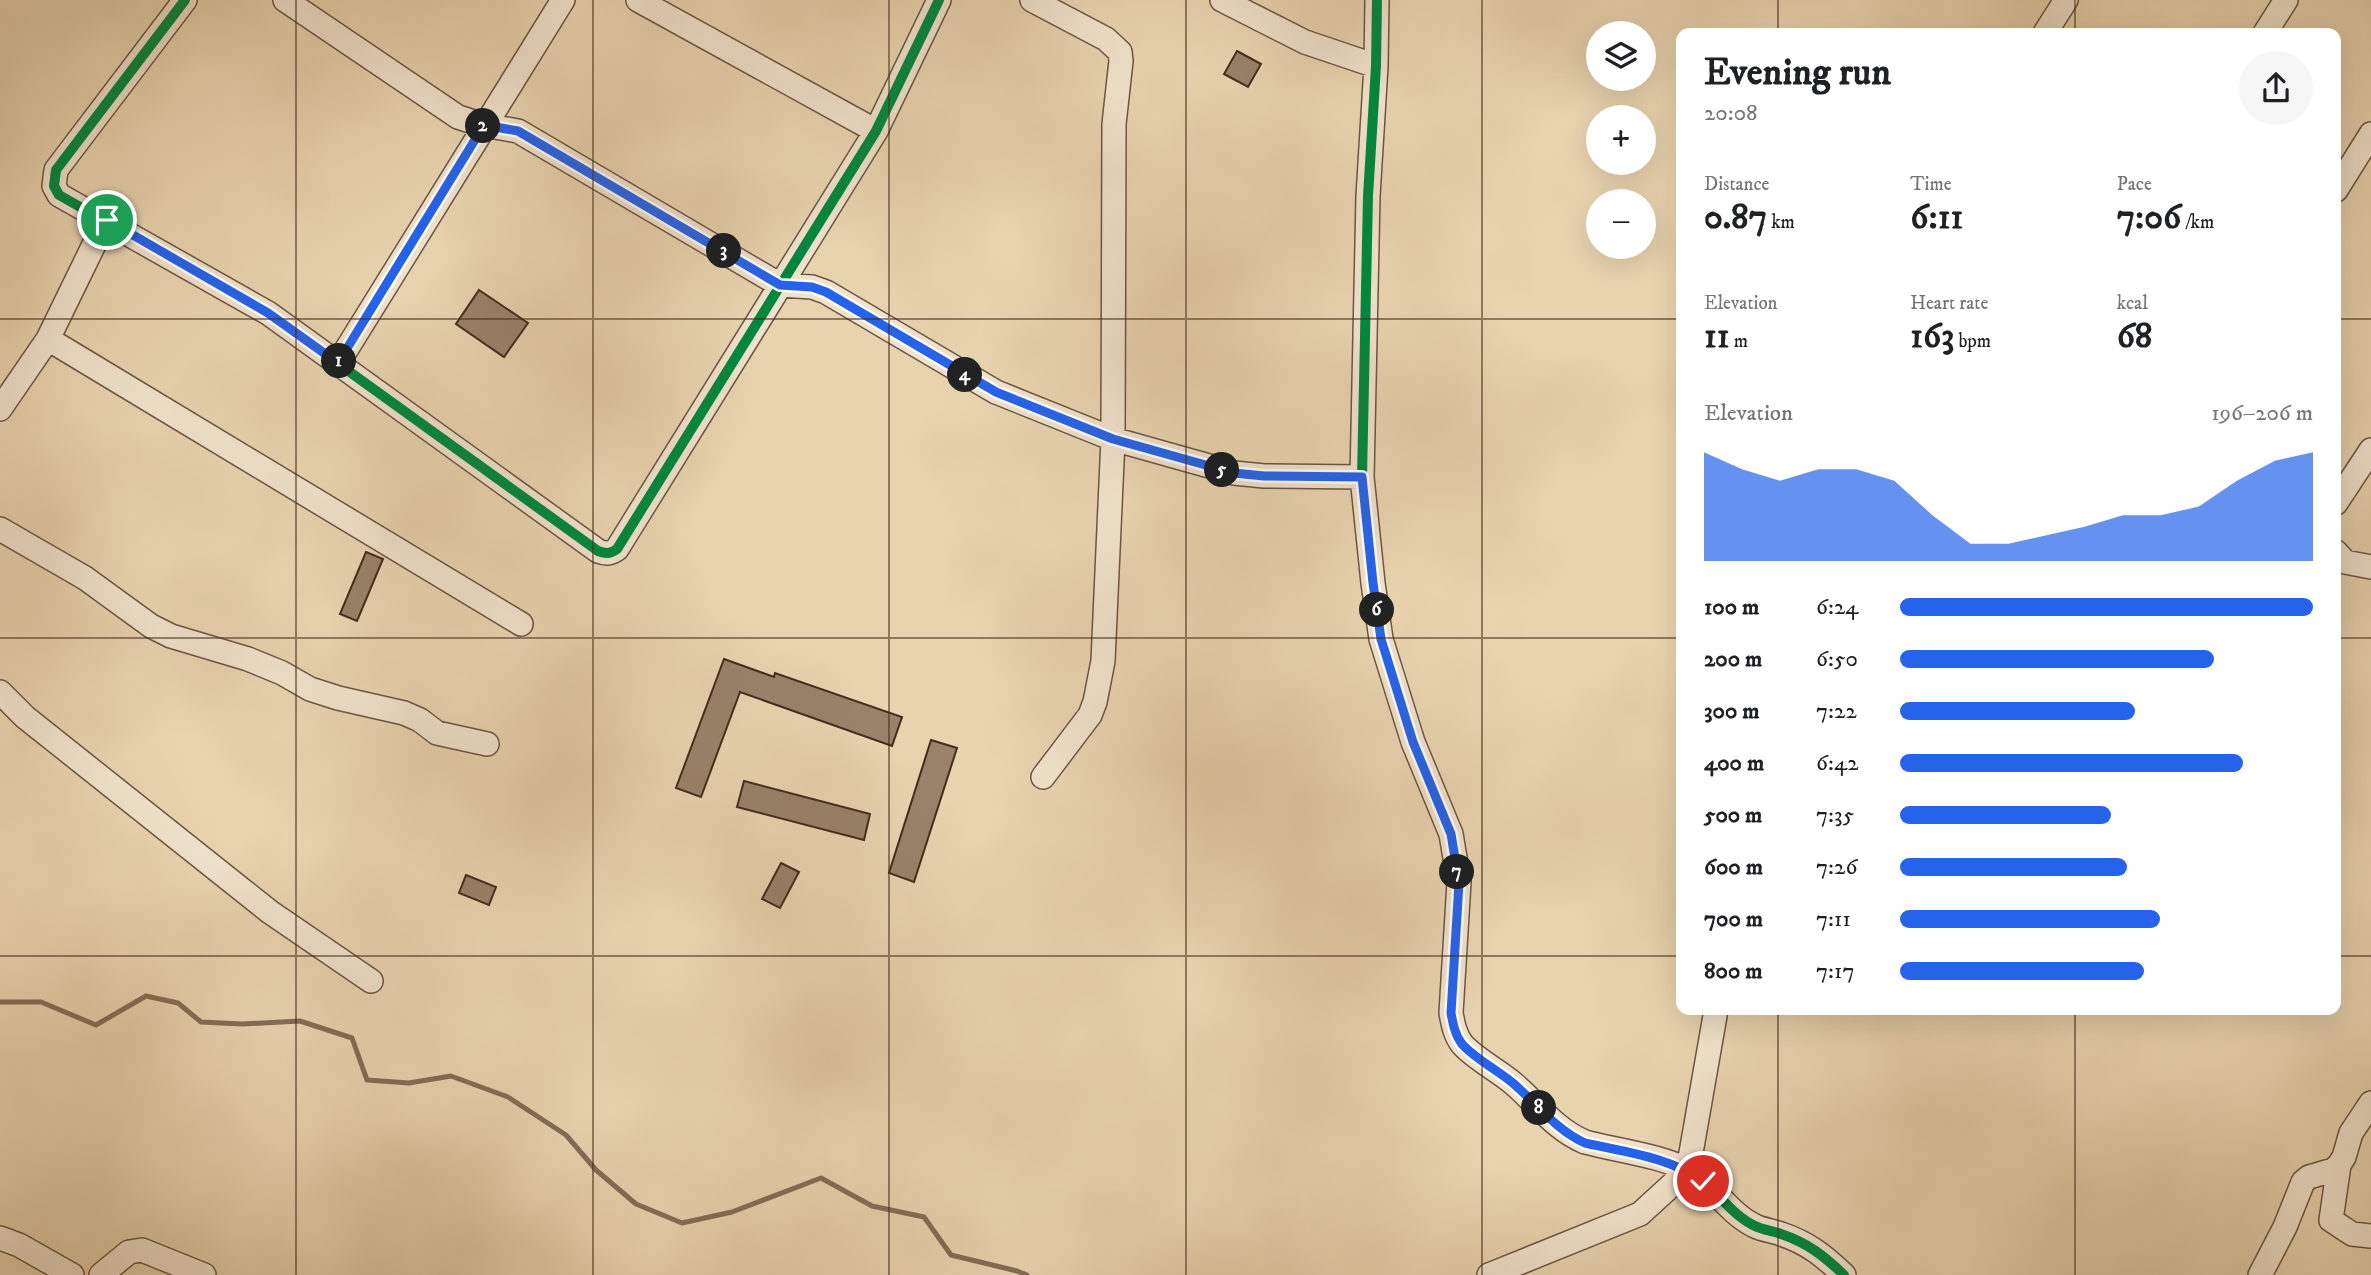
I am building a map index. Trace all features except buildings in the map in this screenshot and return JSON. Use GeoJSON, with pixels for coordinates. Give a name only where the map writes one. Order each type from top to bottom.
{"type":"FeatureCollection","features":[{"type":"Feature","properties":{"kind":"street"},"geometry":{"type":"LineString","coordinates":[[185,0],[57,170],[54,187],[59,195],[268,313],[597,551],[611,554],[617,549],[876,131],[939,0]]}},
{"type":"Feature","properties":{"kind":"street"},"geometry":{"type":"LineString","coordinates":[[285,0],[458,117],[518,131],[780,285],[812,287],[826,292],[996,392],[1113,439],[1234,473],[1362,477]]}},
{"type":"Feature","properties":{"kind":"street"},"geometry":{"type":"LineString","coordinates":[[338,363],[563,0]]}},
{"type":"Feature","properties":{"kind":"street"},"geometry":{"type":"LineString","coordinates":[[638,0],[876,131]]}},
{"type":"Feature","properties":{"kind":"street"},"geometry":{"type":"LineString","coordinates":[[1032,0],[1106,39],[1120,52],[1113,174],[1113,439],[1100,681],[1090,715],[1043,777]]}},
{"type":"Feature","properties":{"kind":"street"},"geometry":{"type":"LineString","coordinates":[[1222,0],[1305,42],[1376,66]]}},
{"type":"Feature","properties":{"kind":"street"},"geometry":{"type":"LineString","coordinates":[[1377,0],[1368,196],[1362,477],[1381,639],[1413,742],[1451,834],[1459,883],[1451,1013],[1455,1032],[1464,1045],[1513,1083],[1574,1138],[1688,1170],[1738,1215],[1755,1226],[1804,1242],[1824,1255],[1844,1275]]}},
{"type":"Feature","properties":{"kind":"street"},"geometry":{"type":"LineString","coordinates":[[2048,28],[2066,0]]}},
{"type":"Feature","properties":{"kind":"street"},"geometry":{"type":"LineString","coordinates":[[2268,28],[2286,0]]}},
{"type":"Feature","properties":{"kind":"street"},"geometry":{"type":"LineString","coordinates":[[2341,182],[2371,134]]}},
{"type":"Feature","properties":{"kind":"street"},"geometry":{"type":"LineString","coordinates":[[0,408],[48,339],[107,220]]}},
{"type":"Feature","properties":{"kind":"street"},"geometry":{"type":"LineString","coordinates":[[48,339],[521,624]]}},
{"type":"Feature","properties":{"kind":"street"},"geometry":{"type":"LineString","coordinates":[[2341,495],[2371,450]]}},
{"type":"Feature","properties":{"kind":"street"},"geometry":{"type":"LineString","coordinates":[[0,528],[85,578],[151,626],[171,636],[248,660],[282,673],[310,689],[404,713],[420,720],[437,733],[487,744]]}},
{"type":"Feature","properties":{"kind":"street"},"geometry":{"type":"LineString","coordinates":[[2341,558],[2345,562],[2371,567]]}},
{"type":"Feature","properties":{"kind":"street"},"geometry":{"type":"LineString","coordinates":[[0,692],[25,717],[270,912],[371,981]]}},
{"type":"Feature","properties":{"kind":"street"},"geometry":{"type":"LineString","coordinates":[[1489,1275],[1640,1214],[1688,1170],[1715,1015]]}},
{"type":"Feature","properties":{"kind":"street"},"geometry":{"type":"LineString","coordinates":[[2260,1275],[2285,1227],[2303,1182],[2339,1165],[2351,1133],[2371,1103]]}},
{"type":"Feature","properties":{"kind":"street"},"geometry":{"type":"LineString","coordinates":[[2339,1165],[2331,1220],[2352,1234],[2371,1236]]}},
{"type":"Feature","properties":{"kind":"street"},"geometry":{"type":"LineString","coordinates":[[0,1238],[19,1245],[72,1275]]}},
{"type":"Feature","properties":{"kind":"street"},"geometry":{"type":"LineString","coordinates":[[101,1275],[129,1252],[142,1250],[204,1275]]}},
{"type":"Feature","properties":{"kind":"waterway"},"geometry":{"type":"LineString","coordinates":[[0,1002],[41,1002],[96,1025],[146,996],[178,1003],[201,1022],[242,1024],[300,1021],[352,1038],[367,1080],[409,1083],[451,1076],[508,1097],[566,1135],[596,1170],[636,1204],[682,1223],[732,1212],[821,1178],[872,1206],[924,1217],[951,1255],[1027,1275]]}},
{"type":"Feature","properties":{"kind":"cycle path"},"geometry":{"type":"LineString","coordinates":[[185,0],[56,170],[54,186],[59,195],[268,313],[598,551],[606,553],[617,549],[876,131],[939,0]]}},
{"type":"Feature","properties":{"kind":"cycle path"},"geometry":{"type":"LineString","coordinates":[[1377,0],[1368,196],[1362,477],[1381,639],[1413,742],[1451,834],[1459,882],[1451,1013],[1456,1033],[1467,1049],[1514,1084],[1556,1124],[1575,1137],[1585,1142],[1666,1161],[1689,1171],[1746,1221],[1808,1246],[1844,1275]]}},
{"type":"Feature","properties":{"kind":"route"},"geometry":{"type":"LineString","coordinates":[[107,220],[268,313],[338,363],[484,125],[518,131],[780,285],[812,287],[826,292],[996,392],[1113,439],[1234,473],[1362,477],[1381,639],[1413,742],[1451,834],[1459,883],[1451,1013],[1455,1032],[1464,1045],[1513,1083],[1574,1138],[1669,1163],[1688,1170],[1703,1181]]}}]}
